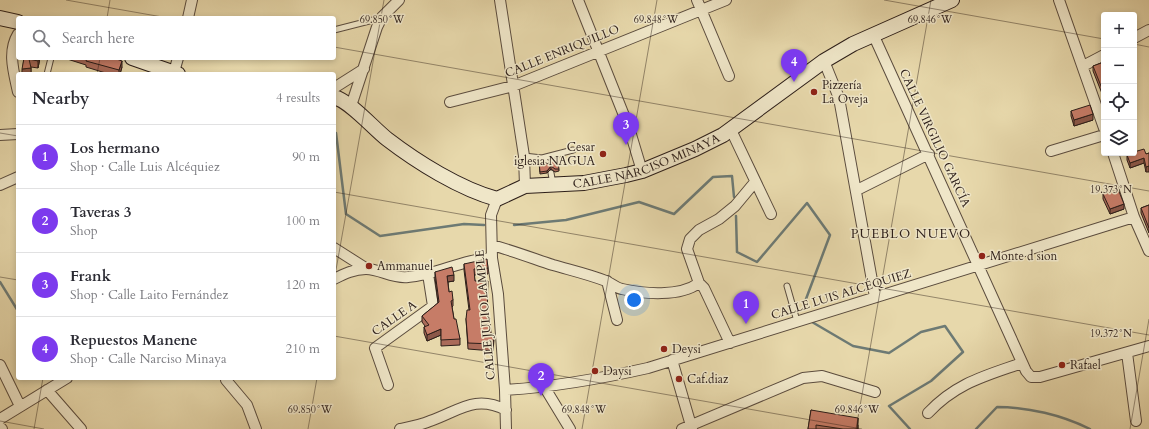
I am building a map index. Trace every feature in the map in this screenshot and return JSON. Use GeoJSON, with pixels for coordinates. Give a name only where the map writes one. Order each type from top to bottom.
{"type":"FeatureCollection","features":[{"type":"Feature","properties":{"kind":"street"},"geometry":{"type":"LineString","coordinates":[[351,106],[356,86],[364,69],[377,27],[382,17],[399,0]]}},
{"type":"Feature","properties":{"kind":"street"},"geometry":{"type":"LineString","coordinates":[[500,0],[524,156],[525,186]]}},
{"type":"Feature","properties":{"kind":"street"},"geometry":{"type":"LineString","coordinates":[[578,0],[629,128],[642,170]]}},
{"type":"Feature","properties":{"kind":"street"},"geometry":{"type":"LineString","coordinates":[[697,0],[730,76]]}},
{"type":"Feature","properties":{"kind":"street","name":"CALLE ENRIQUILLO"},"geometry":{"type":"LineString","coordinates":[[450,102],[513,86],[726,0]]}},
{"type":"Feature","properties":{"kind":"street"},"geometry":{"type":"LineString","coordinates":[[1059,0],[1101,120]]}},
{"type":"Feature","properties":{"kind":"street"},"geometry":{"type":"LineString","coordinates":[[188,16],[190,1]]}},
{"type":"Feature","properties":{"kind":"street","name":"CALLE NARCISO MINAYA"},"geometry":{"type":"LineString","coordinates":[[497,199],[525,186],[552,179],[584,183],[642,170],[695,149],[730,130],[824,61],[873,34],[945,1]]}},
{"type":"Feature","properties":{"kind":"street"},"geometry":{"type":"LineString","coordinates":[[0,18],[16,22]]}},
{"type":"Feature","properties":{"kind":"street"},"geometry":{"type":"LineString","coordinates":[[1137,36],[1149,30]]}},
{"type":"Feature","properties":{"kind":"street","name":"CALLE VIRGILIO GARCÍA"},"geometry":{"type":"LineString","coordinates":[[873,34],[979,264],[1022,363],[1031,377],[1040,378],[1127,353]]}},
{"type":"Feature","properties":{"kind":"street"},"geometry":{"type":"LineString","coordinates":[[16,39],[12,48],[12,60],[16,81]]}},
{"type":"Feature","properties":{"kind":"street"},"geometry":{"type":"LineString","coordinates":[[1083,66],[1101,57]]}},
{"type":"Feature","properties":{"kind":"street"},"geometry":{"type":"LineString","coordinates":[[138,60],[173,72]]}},
{"type":"Feature","properties":{"kind":"street"},"geometry":{"type":"LineString","coordinates":[[176,72],[178,60]]}},
{"type":"Feature","properties":{"kind":"street"},"geometry":{"type":"LineString","coordinates":[[824,61],[839,98],[857,190],[875,297]]}},
{"type":"Feature","properties":{"kind":"street"},"geometry":{"type":"LineString","coordinates":[[336,87],[364,69]]}},
{"type":"Feature","properties":{"kind":"street"},"geometry":{"type":"LineString","coordinates":[[336,98],[351,106],[364,120],[388,140],[423,163],[455,183],[479,194],[497,199]]}},
{"type":"Feature","properties":{"kind":"street"},"geometry":{"type":"LineString","coordinates":[[730,130],[771,214]]}},
{"type":"Feature","properties":{"kind":"street"},"geometry":{"type":"LineString","coordinates":[[0,135],[16,134]]}},
{"type":"Feature","properties":{"kind":"street"},"geometry":{"type":"LineString","coordinates":[[1051,152],[1101,136]]}},
{"type":"Feature","properties":{"kind":"street"},"geometry":{"type":"LineString","coordinates":[[857,190],[929,154]]}},
{"type":"Feature","properties":{"kind":"street"},"geometry":{"type":"LineString","coordinates":[[1114,156],[1134,217],[1149,251]]}},
{"type":"Feature","properties":{"kind":"street"},"geometry":{"type":"LineString","coordinates":[[0,184],[16,178]]}},
{"type":"Feature","properties":{"kind":"street"},"geometry":{"type":"LineString","coordinates":[[730,343],[704,288],[699,283],[687,249],[690,239],[699,230],[735,206],[755,182]]}},
{"type":"Feature","properties":{"kind":"street","name":"CALLE JULIO LAMPLE"},"geometry":{"type":"LineString","coordinates":[[497,199],[491,215],[492,258],[498,294],[505,390],[506,429]]}},
{"type":"Feature","properties":{"kind":"street","name":"CALLE LUIS ALCÉQUIEZ"},"geometry":{"type":"LineString","coordinates":[[505,390],[545,388],[648,368],[1134,217]]}},
{"type":"Feature","properties":{"kind":"street"},"geometry":{"type":"LineString","coordinates":[[492,245],[519,252],[607,281],[620,289],[650,292],[677,292],[691,289],[699,283]]}},
{"type":"Feature","properties":{"kind":"street"},"geometry":{"type":"LineString","coordinates":[[336,249],[367,269],[393,277],[408,278],[428,274],[476,259],[492,258]]}},
{"type":"Feature","properties":{"kind":"street"},"geometry":{"type":"LineString","coordinates":[[336,278],[352,271],[367,269]]}},
{"type":"Feature","properties":{"kind":"street","name":"CALLE A"},"geometry":{"type":"LineString","coordinates":[[388,384],[375,348],[433,306],[428,274]]}},
{"type":"Feature","properties":{"kind":"street"},"geometry":{"type":"LineString","coordinates":[[607,281],[617,320]]}},
{"type":"Feature","properties":{"kind":"street"},"geometry":{"type":"LineString","coordinates":[[1136,421],[1127,353],[1149,346]]}},
{"type":"Feature","properties":{"kind":"street"},"geometry":{"type":"LineString","coordinates":[[672,360],[688,428],[803,378],[822,376],[875,392]]}},
{"type":"Feature","properties":{"kind":"street"},"geometry":{"type":"LineString","coordinates":[[928,413],[948,394],[965,384],[1022,363]]}},
{"type":"Feature","properties":{"kind":"street"},"geometry":{"type":"LineString","coordinates":[[0,365],[20,406]]}},
{"type":"Feature","properties":{"kind":"street"},"geometry":{"type":"LineString","coordinates":[[0,419],[64,380]]}},
{"type":"Feature","properties":{"kind":"street"},"geometry":{"type":"LineString","coordinates":[[226,380],[247,405],[256,429]]}},
{"type":"Feature","properties":{"kind":"street"},"geometry":{"type":"LineString","coordinates":[[545,388],[570,429]]}},
{"type":"Feature","properties":{"kind":"street"},"geometry":{"type":"LineString","coordinates":[[47,390],[81,429]]}},
{"type":"Feature","properties":{"kind":"street"},"geometry":{"type":"LineString","coordinates":[[400,429],[430,422],[467,405],[479,402],[494,404],[506,410]]}},
{"type":"Feature","properties":{"kind":"lane"},"geometry":{"type":"LineString","coordinates":[[336,29],[382,17]]}},
{"type":"Feature","properties":{"kind":"lane"},"geometry":{"type":"LineString","coordinates":[[48,72],[50,60]]}},
{"type":"Feature","properties":{"kind":"lane"},"geometry":{"type":"LineString","coordinates":[[524,156],[542,158],[573,150]]}},
{"type":"Feature","properties":{"kind":"lane"},"geometry":{"type":"LineString","coordinates":[[542,158],[547,163]]}},
{"type":"Feature","properties":{"kind":"lane"},"geometry":{"type":"LineString","coordinates":[[787,286],[797,322]]}},
{"type":"Feature","properties":{"kind":"building"},"geometry":{"type":"Polygon","coordinates":[[[24,60],[29,60],[31,68],[22,69],[24,60]]]}},
{"type":"Feature","properties":{"kind":"building"},"geometry":{"type":"Polygon","coordinates":[[[119,60],[122,61],[119,70],[86,61],[119,60]]]}},
{"type":"Feature","properties":{"kind":"building"},"geometry":{"type":"Polygon","coordinates":[[[1101,63],[1101,86],[1093,66],[1101,63]]]}},
{"type":"Feature","properties":{"kind":"building"},"geometry":{"type":"Polygon","coordinates":[[[1090,105],[1093,114],[1074,120],[1071,111],[1090,105]]]}},
{"type":"Feature","properties":{"kind":"building"},"geometry":{"type":"Polygon","coordinates":[[[1144,149],[1146,154],[1149,153],[1149,166],[1146,167],[1144,158],[1130,163],[1127,156],[1137,156],[1137,151],[1144,149]]]}},
{"type":"Feature","properties":{"kind":"building"},"geometry":{"type":"Polygon","coordinates":[[[557,158],[559,169],[555,169],[551,166],[547,171],[540,172],[539,162],[542,161],[548,164],[551,160],[557,158]]]}},
{"type":"Feature","properties":{"kind":"building"},"geometry":{"type":"Polygon","coordinates":[[[1118,189],[1124,204],[1110,209],[1103,194],[1118,189]]]}},
{"type":"Feature","properties":{"kind":"building"},"geometry":{"type":"Polygon","coordinates":[[[1149,205],[1149,228],[1141,208],[1149,205]]]}},
{"type":"Feature","properties":{"kind":"building"},"geometry":{"type":"Polygon","coordinates":[[[487,259],[488,268],[474,269],[475,281],[488,281],[487,318],[490,318],[491,334],[494,334],[493,344],[468,343],[466,319],[467,310],[470,310],[464,264],[487,259]]]}},
{"type":"Feature","properties":{"kind":"building"},"geometry":{"type":"Polygon","coordinates":[[[452,267],[454,275],[447,276],[449,292],[452,291],[453,300],[451,301],[454,319],[456,319],[460,339],[441,340],[441,329],[427,335],[424,327],[429,325],[422,316],[439,302],[435,272],[452,267]]]}},
{"type":"Feature","properties":{"kind":"building"},"geometry":{"type":"Polygon","coordinates":[[[811,410],[858,418],[857,429],[843,429],[816,425],[816,429],[808,429],[811,410]]]}},
{"type":"Feature","properties":{"kind":"waterway"},"geometry":{"type":"LineString","coordinates":[[336,133],[346,214],[380,236],[464,224],[484,225]]}},
{"type":"Feature","properties":{"kind":"waterway"},"geometry":{"type":"LineString","coordinates":[[514,225],[566,220],[639,202],[674,214],[713,177],[732,176],[734,197]]}},
{"type":"Feature","properties":{"kind":"waterway"},"geometry":{"type":"LineString","coordinates":[[736,216],[737,252],[757,262],[807,203],[830,235],[806,299]]}},
{"type":"Feature","properties":{"kind":"waterway"},"geometry":{"type":"LineString","coordinates":[[0,282],[16,308]]}},
{"type":"Feature","properties":{"kind":"waterway"},"geometry":{"type":"LineString","coordinates":[[812,322],[853,346],[889,353],[921,332],[945,326],[963,352],[931,381],[889,406],[910,429]]}},
{"type":"Feature","properties":{"kind":"waterway"},"geometry":{"type":"LineString","coordinates":[[976,429],[997,407],[1033,410],[1056,416],[1090,429]]}},
{"type":"Feature","properties":{"kind":"place","name":"Repuestos Manene"},"geometry":{"type":"Point","coordinates":[794,82]}},
{"type":"Feature","properties":{"kind":"place","name":"Pizzería La Oveja"},"geometry":{"type":"Point","coordinates":[814,92]}},
{"type":"Feature","properties":{"kind":"place","name":"Frank"},"geometry":{"type":"Point","coordinates":[626,145]}},
{"type":"Feature","properties":{"kind":"place","name":"Cesar iglesia NAGUA"},"geometry":{"type":"Point","coordinates":[603,154]}},
{"type":"Feature","properties":{"kind":"place","name":"Monte d sion"},"geometry":{"type":"Point","coordinates":[982,256]}},
{"type":"Feature","properties":{"kind":"place","name":"Ammanuel"},"geometry":{"type":"Point","coordinates":[369,266]}},
{"type":"Feature","properties":{"kind":"place","name":"Los hermano"},"geometry":{"type":"Point","coordinates":[746,324]}},
{"type":"Feature","properties":{"kind":"place","name":"Deysi"},"geometry":{"type":"Point","coordinates":[664,349]}},
{"type":"Feature","properties":{"kind":"place","name":"Rafael"},"geometry":{"type":"Point","coordinates":[1062,365]}},
{"type":"Feature","properties":{"kind":"place","name":"Daysi"},"geometry":{"type":"Point","coordinates":[595,371]}},
{"type":"Feature","properties":{"kind":"place","name":"Caf.diaz"},"geometry":{"type":"Point","coordinates":[679,379]}},
{"type":"Feature","properties":{"kind":"place","name":"Taveras 3"},"geometry":{"type":"Point","coordinates":[541,396]}},
{"type":"Feature","properties":{"kind":"district","name":"PUEBLO NUEVO"},"geometry":{"type":"Point","coordinates":[911,234]}}]}
